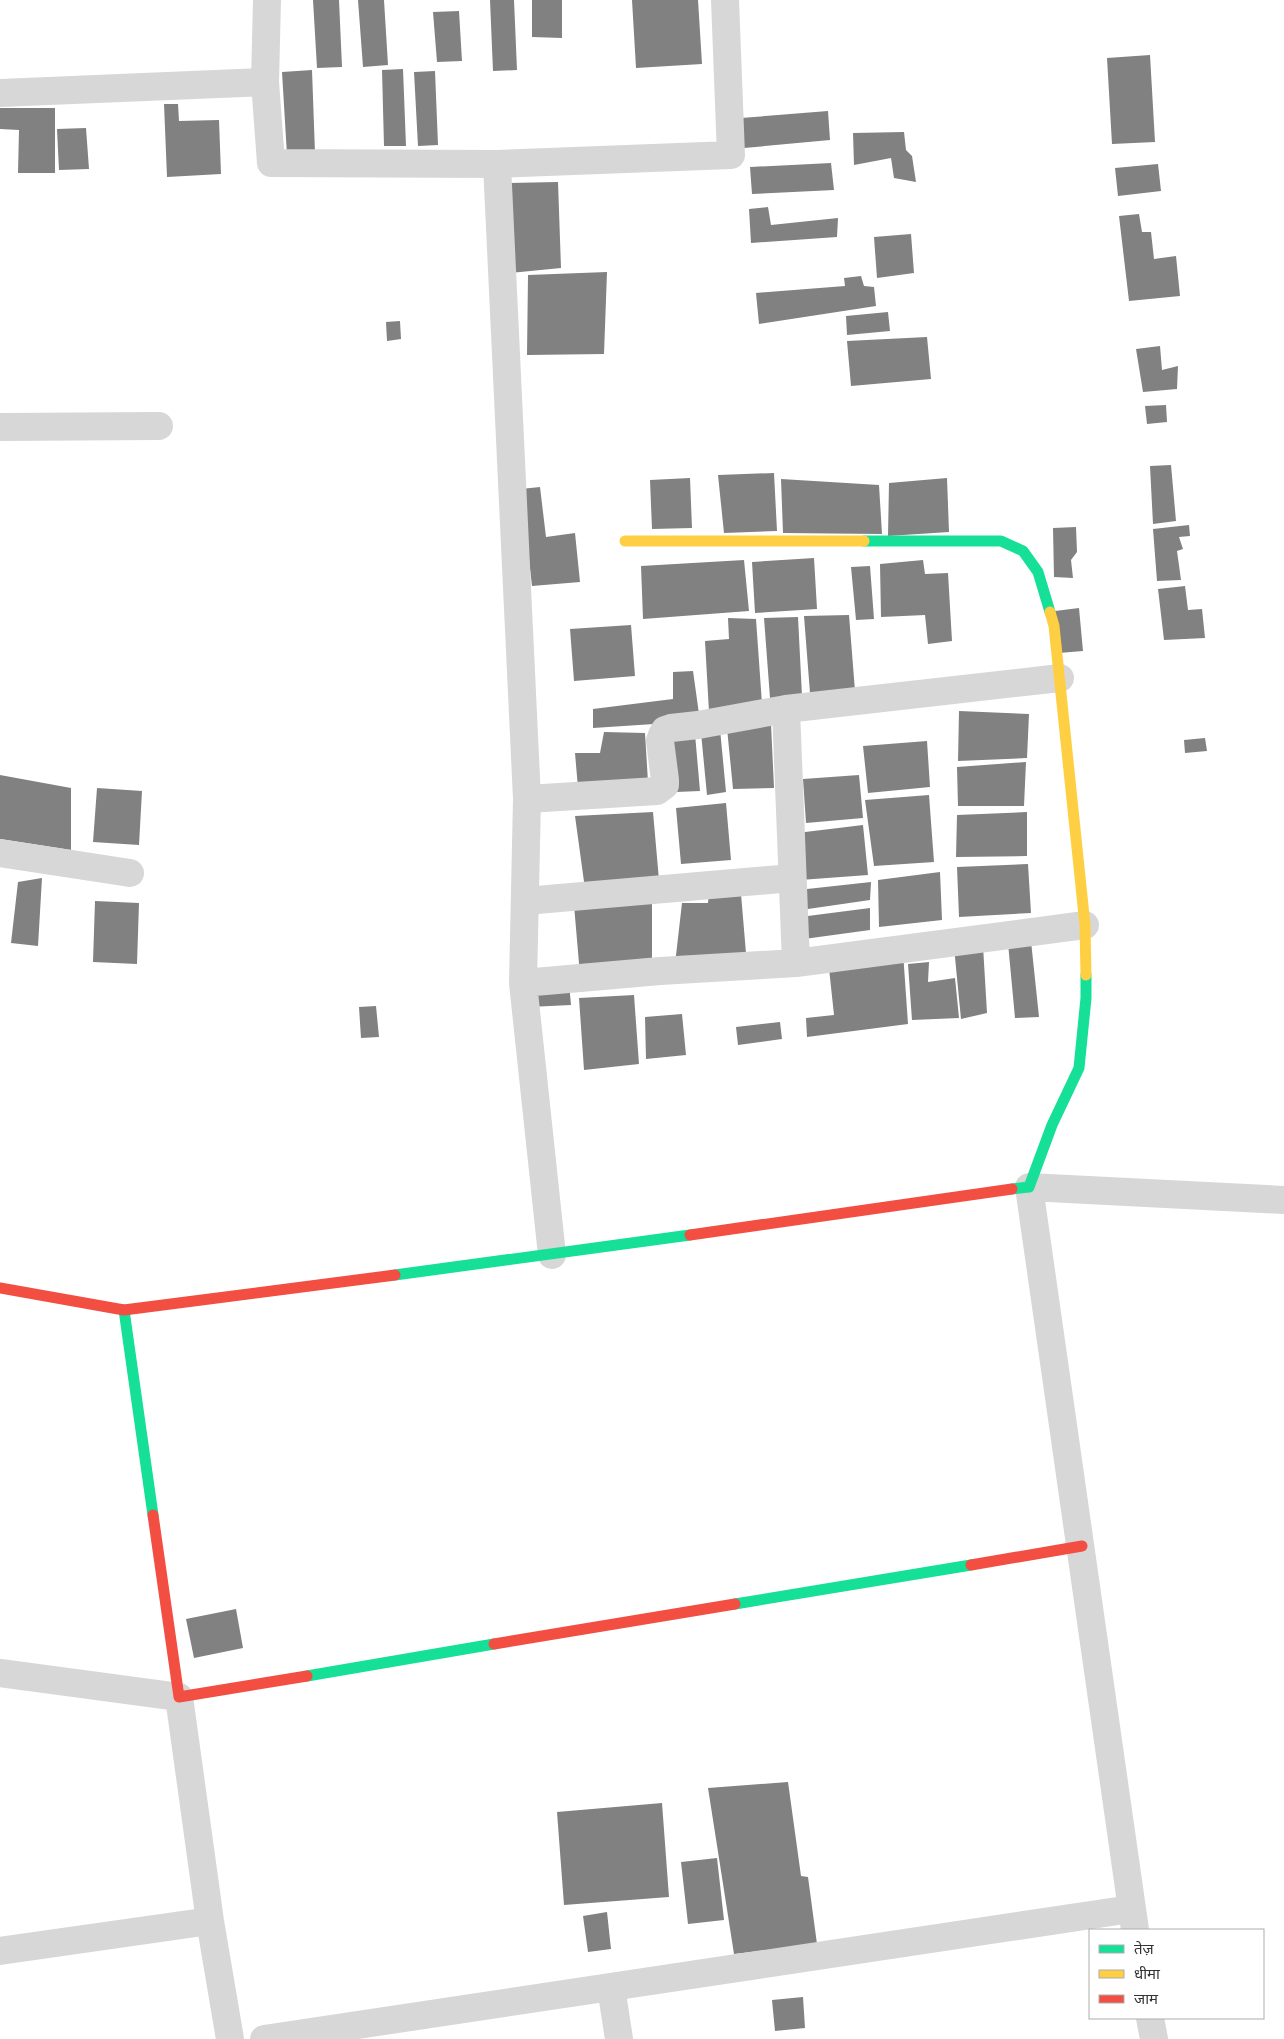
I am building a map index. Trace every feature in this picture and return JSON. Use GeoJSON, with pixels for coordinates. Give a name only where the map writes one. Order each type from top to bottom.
{"type":"FeatureCollection","features":[{"type":"Feature","properties":{"kind":"street"},"geometry":{"type":"LineString","coordinates":[[267,0],[265,82],[271,163],[496,164],[731,155],[725,0]]}},
{"type":"Feature","properties":{"kind":"street"},"geometry":{"type":"LineString","coordinates":[[0,93],[265,82]]}},
{"type":"Feature","properties":{"kind":"street"},"geometry":{"type":"LineString","coordinates":[[496,164],[527,799],[523,983],[552,1255]]}},
{"type":"Feature","properties":{"kind":"street"},"geometry":{"type":"LineString","coordinates":[[0,427],[159,426]]}},
{"type":"Feature","properties":{"kind":"street"},"geometry":{"type":"LineString","coordinates":[[264,2039],[611,1987],[1133,1920],[1082,1546],[1030,1187],[1052,1125],[1079,1068],[1086,998],[1085,925],[1060,678],[1054,626],[1038,572],[1023,551],[1001,542],[625,541]]}},
{"type":"Feature","properties":{"kind":"street"},"geometry":{"type":"LineString","coordinates":[[527,799],[657,791],[665,785],[666,780],[660,741],[665,730],[786,709],[1060,678]]}},
{"type":"Feature","properties":{"kind":"street"},"geometry":{"type":"LineString","coordinates":[[786,709],[796,963]]}},
{"type":"Feature","properties":{"kind":"street"},"geometry":{"type":"LineString","coordinates":[[0,853],[130,873]]}},
{"type":"Feature","properties":{"kind":"street"},"geometry":{"type":"LineString","coordinates":[[525,901],[792,878]]}},
{"type":"Feature","properties":{"kind":"street"},"geometry":{"type":"LineString","coordinates":[[523,983],[660,971],[796,963],[1085,925]]}},
{"type":"Feature","properties":{"kind":"street"},"geometry":{"type":"LineString","coordinates":[[0,1288],[124,1310],[552,1255],[1030,1187],[1284,1200]]}},
{"type":"Feature","properties":{"kind":"street"},"geometry":{"type":"LineString","coordinates":[[124,1310],[210,1921],[230,2039]]}},
{"type":"Feature","properties":{"kind":"street"},"geometry":{"type":"LineString","coordinates":[[0,1673],[179,1697],[1082,1546]]}},
{"type":"Feature","properties":{"kind":"street"},"geometry":{"type":"LineString","coordinates":[[0,1951],[210,1921]]}},
{"type":"Feature","properties":{"kind":"street"},"geometry":{"type":"LineString","coordinates":[[611,1987],[619,2039]]}},
{"type":"Feature","properties":{"kind":"street"},"geometry":{"type":"LineString","coordinates":[[1150,2019],[1154,2039]]}},
{"type":"Feature","properties":{"kind":"building"},"geometry":{"type":"Polygon","coordinates":[[[313,0],[339,0],[342,67],[317,68],[313,0]]]}},
{"type":"Feature","properties":{"kind":"building"},"geometry":{"type":"Polygon","coordinates":[[[358,0],[384,0],[388,65],[363,67],[358,0]]]}},
{"type":"Feature","properties":{"kind":"building"},"geometry":{"type":"Polygon","coordinates":[[[490,0],[514,0],[517,70],[493,71],[490,0]]]}},
{"type":"Feature","properties":{"kind":"building"},"geometry":{"type":"Polygon","coordinates":[[[532,0],[562,0],[562,38],[532,37],[532,0]]]}},
{"type":"Feature","properties":{"kind":"building"},"geometry":{"type":"Polygon","coordinates":[[[632,0],[698,0],[702,64],[636,68],[632,0]]]}},
{"type":"Feature","properties":{"kind":"building"},"geometry":{"type":"Polygon","coordinates":[[[459,11],[462,61],[437,62],[433,12],[459,11]]]}},
{"type":"Feature","properties":{"kind":"building"},"geometry":{"type":"Polygon","coordinates":[[[1150,55],[1155,142],[1112,144],[1107,58],[1150,55]]]}},
{"type":"Feature","properties":{"kind":"building"},"geometry":{"type":"Polygon","coordinates":[[[403,69],[406,146],[384,146],[382,70],[403,69]]]}},
{"type":"Feature","properties":{"kind":"building"},"geometry":{"type":"Polygon","coordinates":[[[312,70],[315,153],[287,155],[282,72],[312,70]]]}},
{"type":"Feature","properties":{"kind":"building"},"geometry":{"type":"Polygon","coordinates":[[[435,71],[438,145],[418,146],[414,72],[435,71]]]}},
{"type":"Feature","properties":{"kind":"building"},"geometry":{"type":"Polygon","coordinates":[[[164,104],[178,104],[179,121],[219,120],[221,174],[167,177],[164,104]]]}},
{"type":"Feature","properties":{"kind":"building"},"geometry":{"type":"Polygon","coordinates":[[[0,108],[55,108],[55,173],[18,173],[19,130],[0,129],[0,108]]]}},
{"type":"Feature","properties":{"kind":"building"},"geometry":{"type":"Polygon","coordinates":[[[828,111],[830,140],[744,148],[741,118],[828,111]]]}},
{"type":"Feature","properties":{"kind":"building"},"geometry":{"type":"Polygon","coordinates":[[[86,128],[89,169],[59,170],[57,129],[86,128]]]}},
{"type":"Feature","properties":{"kind":"building"},"geometry":{"type":"Polygon","coordinates":[[[904,132],[906,150],[912,156],[916,182],[894,178],[891,158],[854,165],[853,133],[904,132]]]}},
{"type":"Feature","properties":{"kind":"building"},"geometry":{"type":"Polygon","coordinates":[[[831,163],[834,190],[752,194],[750,167],[831,163]]]}},
{"type":"Feature","properties":{"kind":"building"},"geometry":{"type":"Polygon","coordinates":[[[1158,164],[1161,191],[1118,196],[1115,168],[1158,164]]]}},
{"type":"Feature","properties":{"kind":"building"},"geometry":{"type":"Polygon","coordinates":[[[558,182],[561,268],[510,273],[507,183],[558,182]]]}},
{"type":"Feature","properties":{"kind":"building"},"geometry":{"type":"Polygon","coordinates":[[[768,207],[771,225],[838,218],[837,237],[751,243],[749,209],[768,207]]]}},
{"type":"Feature","properties":{"kind":"building"},"geometry":{"type":"Polygon","coordinates":[[[1139,214],[1142,232],[1151,232],[1154,259],[1176,256],[1180,296],[1129,301],[1119,216],[1139,214]]]}},
{"type":"Feature","properties":{"kind":"building"},"geometry":{"type":"Polygon","coordinates":[[[911,234],[914,273],[877,278],[874,237],[911,234]]]}},
{"type":"Feature","properties":{"kind":"building"},"geometry":{"type":"Polygon","coordinates":[[[607,272],[604,354],[527,355],[528,275],[607,272]]]}},
{"type":"Feature","properties":{"kind":"building"},"geometry":{"type":"Polygon","coordinates":[[[861,276],[864,286],[874,287],[876,306],[759,324],[756,293],[845,286],[844,278],[861,276]]]}},
{"type":"Feature","properties":{"kind":"building"},"geometry":{"type":"Polygon","coordinates":[[[888,312],[890,331],[847,335],[846,316],[888,312]]]}},
{"type":"Feature","properties":{"kind":"building"},"geometry":{"type":"Polygon","coordinates":[[[400,321],[401,339],[387,341],[386,322],[400,321]]]}},
{"type":"Feature","properties":{"kind":"building"},"geometry":{"type":"Polygon","coordinates":[[[927,337],[931,379],[851,386],[847,341],[927,337]]]}},
{"type":"Feature","properties":{"kind":"building"},"geometry":{"type":"Polygon","coordinates":[[[1160,346],[1162,370],[1178,366],[1177,389],[1143,392],[1136,349],[1160,346]]]}},
{"type":"Feature","properties":{"kind":"building"},"geometry":{"type":"Polygon","coordinates":[[[1166,405],[1167,422],[1147,424],[1145,406],[1166,405]]]}},
{"type":"Feature","properties":{"kind":"building"},"geometry":{"type":"Polygon","coordinates":[[[1171,465],[1176,521],[1153,524],[1150,466],[1171,465]]]}},
{"type":"Feature","properties":{"kind":"building"},"geometry":{"type":"Polygon","coordinates":[[[774,473],[777,531],[724,533],[718,475],[774,473]]]}},
{"type":"Feature","properties":{"kind":"building"},"geometry":{"type":"Polygon","coordinates":[[[690,478],[692,528],[652,529],[650,480],[690,478]]]}},
{"type":"Feature","properties":{"kind":"building"},"geometry":{"type":"Polygon","coordinates":[[[947,478],[949,532],[888,536],[889,483],[947,478]]]}},
{"type":"Feature","properties":{"kind":"building"},"geometry":{"type":"Polygon","coordinates":[[[781,479],[879,485],[882,534],[783,533],[781,479]]]}},
{"type":"Feature","properties":{"kind":"building"},"geometry":{"type":"Polygon","coordinates":[[[540,487],[546,537],[575,533],[580,582],[532,586],[521,489],[540,487]]]}},
{"type":"Feature","properties":{"kind":"building"},"geometry":{"type":"Polygon","coordinates":[[[1189,525],[1190,536],[1179,537],[1183,549],[1177,551],[1181,580],[1157,581],[1153,529],[1189,525]]]}},
{"type":"Feature","properties":{"kind":"building"},"geometry":{"type":"Polygon","coordinates":[[[1076,527],[1077,552],[1071,560],[1073,578],[1054,577],[1053,528],[1076,527]]]}},
{"type":"Feature","properties":{"kind":"building"},"geometry":{"type":"Polygon","coordinates":[[[814,558],[817,609],[755,613],[752,562],[814,558]]]}},
{"type":"Feature","properties":{"kind":"building"},"geometry":{"type":"Polygon","coordinates":[[[744,560],[749,611],[643,619],[641,566],[744,560]]]}},
{"type":"Feature","properties":{"kind":"building"},"geometry":{"type":"Polygon","coordinates":[[[923,560],[925,574],[948,573],[952,641],[928,644],[925,615],[881,617],[880,564],[923,560]]]}},
{"type":"Feature","properties":{"kind":"building"},"geometry":{"type":"Polygon","coordinates":[[[870,566],[874,619],[856,620],[851,567],[870,566]]]}},
{"type":"Feature","properties":{"kind":"building"},"geometry":{"type":"Polygon","coordinates":[[[1185,586],[1188,610],[1202,609],[1205,638],[1164,640],[1158,589],[1185,586]]]}},
{"type":"Feature","properties":{"kind":"building"},"geometry":{"type":"Polygon","coordinates":[[[1079,608],[1083,651],[1059,653],[1055,611],[1079,608]]]}},
{"type":"Feature","properties":{"kind":"building"},"geometry":{"type":"Polygon","coordinates":[[[849,615],[855,691],[810,693],[804,616],[849,615]]]}},
{"type":"Feature","properties":{"kind":"building"},"geometry":{"type":"Polygon","coordinates":[[[798,617],[802,696],[770,698],[764,618],[798,617]]]}},
{"type":"Feature","properties":{"kind":"building"},"geometry":{"type":"Polygon","coordinates":[[[728,618],[756,619],[762,704],[709,712],[705,641],[729,639],[728,618]]]}},
{"type":"Feature","properties":{"kind":"building"},"geometry":{"type":"Polygon","coordinates":[[[631,625],[635,676],[574,681],[570,629],[631,625]]]}},
{"type":"Feature","properties":{"kind":"building"},"geometry":{"type":"Polygon","coordinates":[[[693,671],[700,721],[593,728],[593,709],[673,699],[673,672],[693,671]]]}},
{"type":"Feature","properties":{"kind":"building"},"geometry":{"type":"Polygon","coordinates":[[[959,711],[1029,714],[1027,758],[958,761],[959,711]]]}},
{"type":"Feature","properties":{"kind":"building"},"geometry":{"type":"Polygon","coordinates":[[[771,724],[774,788],[733,789],[727,728],[771,724]]]}},
{"type":"Feature","properties":{"kind":"building"},"geometry":{"type":"Polygon","coordinates":[[[720,729],[726,792],[707,795],[701,733],[720,729]]]}},
{"type":"Feature","properties":{"kind":"building"},"geometry":{"type":"Polygon","coordinates":[[[604,732],[645,733],[648,782],[578,788],[575,753],[600,753],[604,732]]]}},
{"type":"Feature","properties":{"kind":"building"},"geometry":{"type":"Polygon","coordinates":[[[695,734],[700,791],[676,792],[670,736],[695,734]]]}},
{"type":"Feature","properties":{"kind":"building"},"geometry":{"type":"Polygon","coordinates":[[[1205,738],[1207,751],[1185,753],[1184,740],[1205,738]]]}},
{"type":"Feature","properties":{"kind":"building"},"geometry":{"type":"Polygon","coordinates":[[[927,741],[930,787],[868,793],[863,746],[927,741]]]}},
{"type":"Feature","properties":{"kind":"building"},"geometry":{"type":"Polygon","coordinates":[[[1026,762],[1024,806],[958,806],[957,767],[1026,762]]]}},
{"type":"Feature","properties":{"kind":"building"},"geometry":{"type":"Polygon","coordinates":[[[0,775],[71,788],[71,850],[0,839],[0,775]]]}},
{"type":"Feature","properties":{"kind":"building"},"geometry":{"type":"Polygon","coordinates":[[[859,775],[863,818],[806,823],[803,779],[859,775]]]}},
{"type":"Feature","properties":{"kind":"building"},"geometry":{"type":"Polygon","coordinates":[[[97,788],[142,791],[139,845],[93,842],[97,788]]]}},
{"type":"Feature","properties":{"kind":"building"},"geometry":{"type":"Polygon","coordinates":[[[929,795],[934,862],[874,866],[865,800],[929,795]]]}},
{"type":"Feature","properties":{"kind":"building"},"geometry":{"type":"Polygon","coordinates":[[[726,803],[731,860],[681,864],[676,808],[726,803]]]}},
{"type":"Feature","properties":{"kind":"building"},"geometry":{"type":"Polygon","coordinates":[[[653,812],[659,880],[585,889],[575,816],[653,812]]]}},
{"type":"Feature","properties":{"kind":"building"},"geometry":{"type":"Polygon","coordinates":[[[1027,812],[1027,856],[956,857],[957,815],[1027,812]]]}},
{"type":"Feature","properties":{"kind":"building"},"geometry":{"type":"Polygon","coordinates":[[[863,825],[868,875],[800,880],[797,833],[863,825]]]}},
{"type":"Feature","properties":{"kind":"building"},"geometry":{"type":"Polygon","coordinates":[[[1028,864],[1031,913],[959,917],[957,867],[1028,864]]]}},
{"type":"Feature","properties":{"kind":"building"},"geometry":{"type":"Polygon","coordinates":[[[940,872],[942,920],[879,927],[878,880],[940,872]]]}},
{"type":"Feature","properties":{"kind":"building"},"geometry":{"type":"Polygon","coordinates":[[[42,878],[38,946],[11,943],[18,882],[42,878]]]}},
{"type":"Feature","properties":{"kind":"building"},"geometry":{"type":"Polygon","coordinates":[[[871,882],[870,900],[801,910],[798,890],[871,882]]]}},
{"type":"Feature","properties":{"kind":"building"},"geometry":{"type":"Polygon","coordinates":[[[709,892],[741,894],[747,965],[675,964],[682,903],[708,903],[709,892]]]}},
{"type":"Feature","properties":{"kind":"building"},"geometry":{"type":"Polygon","coordinates":[[[652,898],[652,966],[580,975],[574,905],[652,898]]]}},
{"type":"Feature","properties":{"kind":"building"},"geometry":{"type":"Polygon","coordinates":[[[95,901],[139,903],[137,964],[93,962],[95,901]]]}},
{"type":"Feature","properties":{"kind":"building"},"geometry":{"type":"Polygon","coordinates":[[[870,908],[870,930],[804,939],[800,917],[870,908]]]}},
{"type":"Feature","properties":{"kind":"building"},"geometry":{"type":"Polygon","coordinates":[[[1031,941],[1039,1017],[1015,1018],[1008,943],[1031,941]]]}},
{"type":"Feature","properties":{"kind":"building"},"geometry":{"type":"Polygon","coordinates":[[[983,946],[987,1013],[961,1019],[954,947],[983,946]]]}},
{"type":"Feature","properties":{"kind":"building"},"geometry":{"type":"Polygon","coordinates":[[[903,952],[908,1024],[807,1037],[806,1018],[834,1015],[828,959],[903,952]]]}},
{"type":"Feature","properties":{"kind":"building"},"geometry":{"type":"Polygon","coordinates":[[[929,962],[928,982],[955,978],[959,1018],[912,1020],[908,964],[929,962]]]}},
{"type":"Feature","properties":{"kind":"building"},"geometry":{"type":"Polygon","coordinates":[[[569,983],[571,1005],[529,1007],[528,985],[569,983]]]}},
{"type":"Feature","properties":{"kind":"building"},"geometry":{"type":"Polygon","coordinates":[[[634,995],[639,1064],[584,1070],[579,998],[634,995]]]}},
{"type":"Feature","properties":{"kind":"building"},"geometry":{"type":"Polygon","coordinates":[[[376,1006],[379,1037],[361,1038],[359,1007],[376,1006]]]}},
{"type":"Feature","properties":{"kind":"building"},"geometry":{"type":"Polygon","coordinates":[[[682,1014],[686,1055],[646,1059],[645,1017],[682,1014]]]}},
{"type":"Feature","properties":{"kind":"building"},"geometry":{"type":"Polygon","coordinates":[[[780,1022],[782,1039],[738,1045],[736,1027],[780,1022]]]}},
{"type":"Feature","properties":{"kind":"building"},"geometry":{"type":"Polygon","coordinates":[[[236,1609],[243,1648],[194,1658],[186,1619],[236,1609]]]}},
{"type":"Feature","properties":{"kind":"building"},"geometry":{"type":"Polygon","coordinates":[[[788,1782],[801,1876],[808,1877],[817,1944],[734,1954],[708,1788],[788,1782]]]}},
{"type":"Feature","properties":{"kind":"building"},"geometry":{"type":"Polygon","coordinates":[[[662,1803],[669,1897],[564,1905],[557,1812],[662,1803]]]}},
{"type":"Feature","properties":{"kind":"building"},"geometry":{"type":"Polygon","coordinates":[[[717,1858],[724,1920],[688,1924],[681,1862],[717,1858]]]}},
{"type":"Feature","properties":{"kind":"building"},"geometry":{"type":"Polygon","coordinates":[[[607,1912],[611,1949],[588,1952],[583,1916],[607,1912]]]}},
{"type":"Feature","properties":{"kind":"building"},"geometry":{"type":"Polygon","coordinates":[[[803,1997],[805,2028],[775,2031],[772,2000],[803,1997]]]}},
{"type":"Feature","properties":{"kind":"traffic: fast"},"geometry":{"type":"LineString","coordinates":[[864,541],[1001,541],[1023,551],[1038,572],[1050,612]]}},
{"type":"Feature","properties":{"kind":"traffic: fast"},"geometry":{"type":"LineString","coordinates":[[1012,1189],[1029,1187],[1052,1125],[1079,1068],[1086,998],[1086,975]]}},
{"type":"Feature","properties":{"kind":"traffic: fast"},"geometry":{"type":"LineString","coordinates":[[395,1275],[690,1235]]}},
{"type":"Feature","properties":{"kind":"traffic: fast"},"geometry":{"type":"LineString","coordinates":[[124,1310],[153,1515]]}},
{"type":"Feature","properties":{"kind":"traffic: fast"},"geometry":{"type":"LineString","coordinates":[[735,1604],[971,1565]]}},
{"type":"Feature","properties":{"kind":"traffic: fast"},"geometry":{"type":"LineString","coordinates":[[307,1676],[494,1644]]}},
{"type":"Feature","properties":{"kind":"traffic: slow"},"geometry":{"type":"LineString","coordinates":[[625,541],[864,541]]}},
{"type":"Feature","properties":{"kind":"traffic: slow"},"geometry":{"type":"LineString","coordinates":[[1050,612],[1054,626],[1085,925],[1086,975]]}},
{"type":"Feature","properties":{"kind":"traffic: jam"},"geometry":{"type":"LineString","coordinates":[[690,1235],[1012,1189]]}},
{"type":"Feature","properties":{"kind":"traffic: jam"},"geometry":{"type":"LineString","coordinates":[[0,1288],[124,1310],[395,1275]]}},
{"type":"Feature","properties":{"kind":"traffic: jam"},"geometry":{"type":"LineString","coordinates":[[153,1515],[179,1697],[307,1676]]}},
{"type":"Feature","properties":{"kind":"traffic: jam"},"geometry":{"type":"LineString","coordinates":[[971,1565],[1082,1546]]}},
{"type":"Feature","properties":{"kind":"traffic: jam"},"geometry":{"type":"LineString","coordinates":[[494,1644],[735,1604]]}}]}
